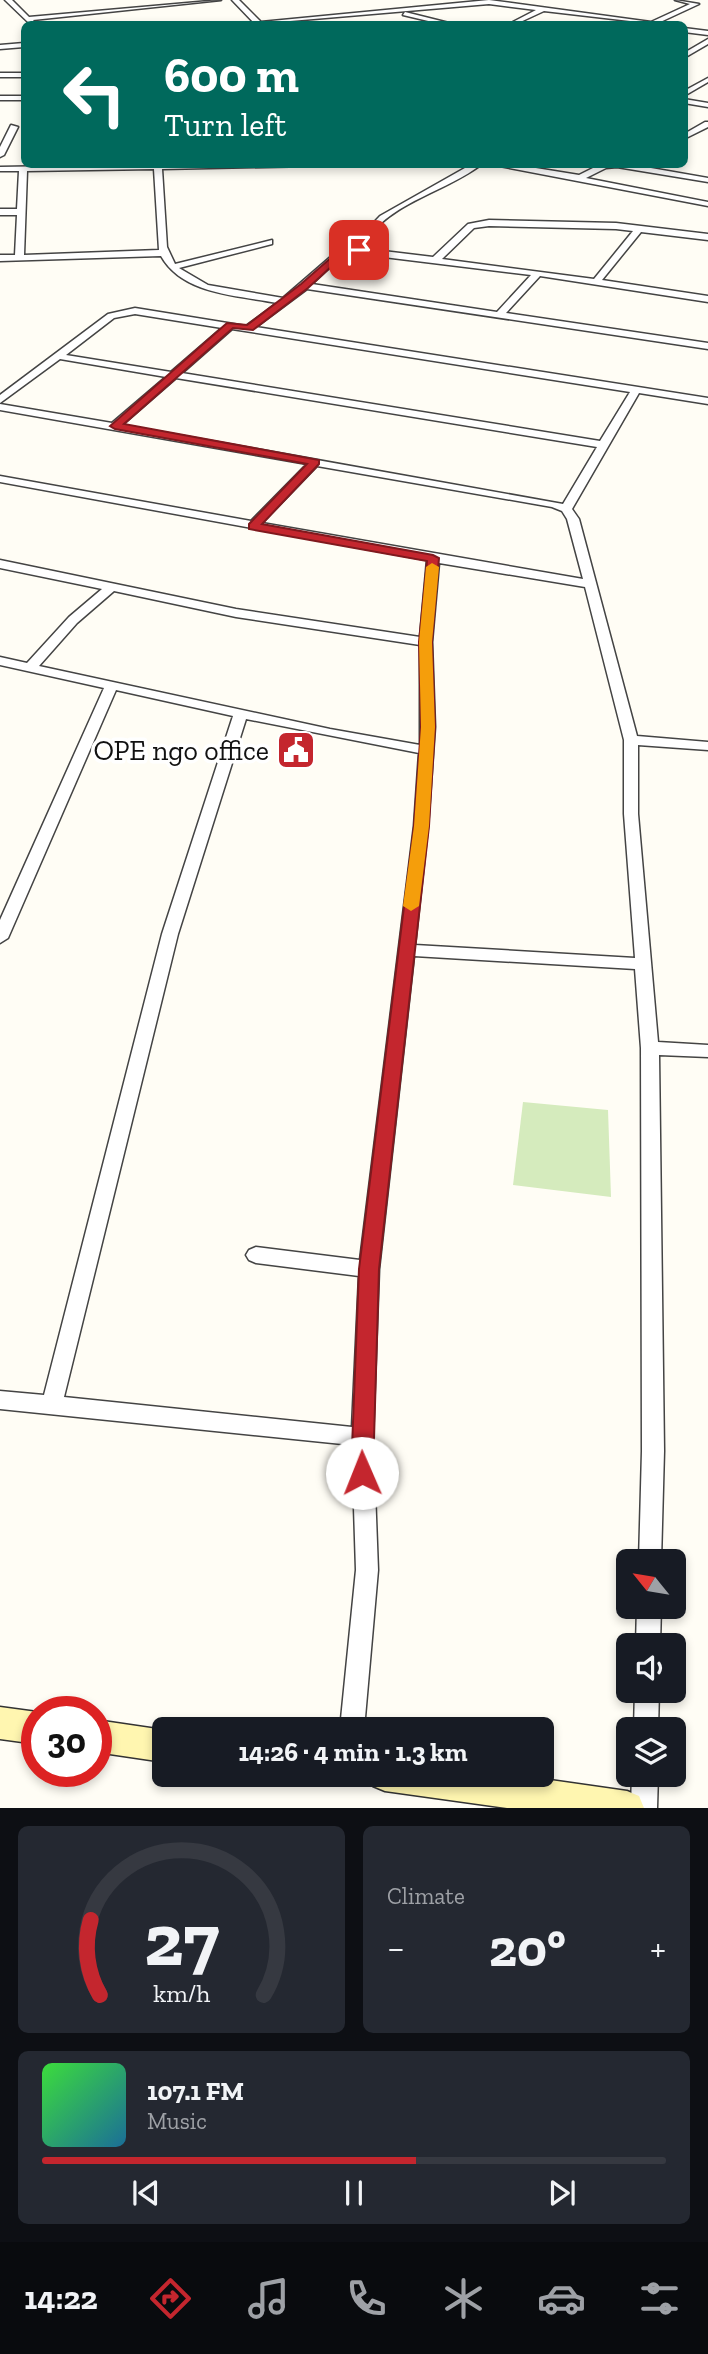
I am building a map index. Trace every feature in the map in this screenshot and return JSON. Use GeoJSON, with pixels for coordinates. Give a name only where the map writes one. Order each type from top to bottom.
{"type":"FeatureCollection","features":[{"type":"Feature","properties":{"kind":"main road"},"geometry":{"type":"LineString","coordinates":[[0,1723],[21,1726]]}},
{"type":"Feature","properties":{"kind":"main road"},"geometry":{"type":"LineString","coordinates":[[112,1738],[152,1744]]}},
{"type":"Feature","properties":{"kind":"main road"},"geometry":{"type":"LineString","coordinates":[[478,1787],[627,1808]]}},
{"type":"Feature","properties":{"kind":"street"},"geometry":{"type":"LineString","coordinates":[[8,0],[30,21]]}},
{"type":"Feature","properties":{"kind":"street"},"geometry":{"type":"LineString","coordinates":[[40,21],[218,0]]}},
{"type":"Feature","properties":{"kind":"street"},"geometry":{"type":"LineString","coordinates":[[235,0],[256,21]]}},
{"type":"Feature","properties":{"kind":"street"},"geometry":{"type":"LineString","coordinates":[[412,0],[435,7]]}},
{"type":"Feature","properties":{"kind":"street"},"geometry":{"type":"LineString","coordinates":[[678,0],[694,3],[703,1]]}},
{"type":"Feature","properties":{"kind":"street"},"geometry":{"type":"LineString","coordinates":[[296,21],[489,2],[632,21]]}},
{"type":"Feature","properties":{"kind":"street"},"geometry":{"type":"LineString","coordinates":[[659,21],[696,4],[694,3]]}},
{"type":"Feature","properties":{"kind":"street"},"geometry":{"type":"LineString","coordinates":[[518,21],[545,8]]}},
{"type":"Feature","properties":{"kind":"street"},"geometry":{"type":"LineString","coordinates":[[392,11],[434,21]]}},
{"type":"Feature","properties":{"kind":"street"},"geometry":{"type":"LineString","coordinates":[[321,19],[325,21]]}},
{"type":"Feature","properties":{"kind":"street"},"geometry":{"type":"LineString","coordinates":[[688,30],[708,33]]}},
{"type":"Feature","properties":{"kind":"street"},"geometry":{"type":"LineString","coordinates":[[688,54],[708,41]]}},
{"type":"Feature","properties":{"kind":"street"},"geometry":{"type":"LineString","coordinates":[[0,47],[21,45]]}},
{"type":"Feature","properties":{"kind":"street"},"geometry":{"type":"LineString","coordinates":[[0,75],[21,75]]}},
{"type":"Feature","properties":{"kind":"street"},"geometry":{"type":"LineString","coordinates":[[696,79],[708,80]]}},
{"type":"Feature","properties":{"kind":"street"},"geometry":{"type":"LineString","coordinates":[[688,92],[708,80]]}},
{"type":"Feature","properties":{"kind":"street"},"geometry":{"type":"LineString","coordinates":[[0,98],[21,97]]}},
{"type":"Feature","properties":{"kind":"street"},"geometry":{"type":"LineString","coordinates":[[688,102],[708,104]]}},
{"type":"Feature","properties":{"kind":"street"},"geometry":{"type":"LineString","coordinates":[[688,110],[697,103]]}},
{"type":"Feature","properties":{"kind":"street"},"geometry":{"type":"LineString","coordinates":[[688,135],[708,124]]}},
{"type":"Feature","properties":{"kind":"street"},"geometry":{"type":"LineString","coordinates":[[0,127],[21,127]]}},
{"type":"Feature","properties":{"kind":"street"},"geometry":{"type":"LineString","coordinates":[[0,155],[14,127]]}},
{"type":"Feature","properties":{"kind":"street"},"geometry":{"type":"LineString","coordinates":[[0,169],[90,168]]}},
{"type":"Feature","properties":{"kind":"street"},"geometry":{"type":"LineString","coordinates":[[158,168],[163,253],[173,267],[194,283],[283,301]]}},
{"type":"Feature","properties":{"kind":"street"},"geometry":{"type":"LineString","coordinates":[[371,251],[364,237],[372,227],[471,168]]}},
{"type":"Feature","properties":{"kind":"street"},"geometry":{"type":"LineString","coordinates":[[516,168],[708,204]]}},
{"type":"Feature","properties":{"kind":"street"},"geometry":{"type":"LineString","coordinates":[[569,177],[586,177],[604,168]]}},
{"type":"Feature","properties":{"kind":"street"},"geometry":{"type":"LineString","coordinates":[[647,168],[708,180]]}},
{"type":"Feature","properties":{"kind":"street"},"geometry":{"type":"LineString","coordinates":[[19,257],[23,169]]}},
{"type":"Feature","properties":{"kind":"street"},"geometry":{"type":"LineString","coordinates":[[693,178],[708,169]]}},
{"type":"Feature","properties":{"kind":"street"},"geometry":{"type":"LineString","coordinates":[[0,212],[20,212]]}},
{"type":"Feature","properties":{"kind":"street"},"geometry":{"type":"LineString","coordinates":[[436,259],[465,230],[478,224],[564,223],[708,237]]}},
{"type":"Feature","properties":{"kind":"street"},"geometry":{"type":"LineString","coordinates":[[596,282],[639,229]]}},
{"type":"Feature","properties":{"kind":"street"},"geometry":{"type":"LineString","coordinates":[[173,267],[269,242]]}},
{"type":"Feature","properties":{"kind":"street"},"geometry":{"type":"LineString","coordinates":[[249,328],[305,286],[344,251],[371,251],[436,259],[708,299]]}},
{"type":"Feature","properties":{"kind":"street"},"geometry":{"type":"LineString","coordinates":[[0,258],[163,253]]}},
{"type":"Feature","properties":{"kind":"street"},"geometry":{"type":"LineString","coordinates":[[499,315],[538,273]]}},
{"type":"Feature","properties":{"kind":"street"},"geometry":{"type":"LineString","coordinates":[[305,286],[708,346]]}},
{"type":"Feature","properties":{"kind":"street"},"geometry":{"type":"LineString","coordinates":[[0,400],[111,316],[123,312],[151,312],[708,401]]}},
{"type":"Feature","properties":{"kind":"street"},"geometry":{"type":"LineString","coordinates":[[115,426],[231,325]]}},
{"type":"Feature","properties":{"kind":"street"},"geometry":{"type":"LineString","coordinates":[[57,356],[601,445]]}},
{"type":"Feature","properties":{"kind":"street"},"geometry":{"type":"LineString","coordinates":[[566,509],[601,445],[636,390]]}},
{"type":"Feature","properties":{"kind":"street"},"geometry":{"type":"LineString","coordinates":[[0,407],[566,509],[573,519],[631,740],[631,814],[650,1048],[653,1451],[650,1549]]}},
{"type":"Feature","properties":{"kind":"street"},"geometry":{"type":"LineString","coordinates":[[253,526],[315,462]]}},
{"type":"Feature","properties":{"kind":"street"},"geometry":{"type":"LineString","coordinates":[[0,479],[591,584]]}},
{"type":"Feature","properties":{"kind":"street"},"geometry":{"type":"LineString","coordinates":[[353,1717],[367,1570],[362,1437],[369,1269],[421,826],[428,727],[426,642],[433,558]]}},
{"type":"Feature","properties":{"kind":"street"},"geometry":{"type":"LineString","coordinates":[[0,564],[236,613],[426,642]]}},
{"type":"Feature","properties":{"kind":"street"},"geometry":{"type":"LineString","coordinates":[[31,667],[73,620],[111,588]]}},
{"type":"Feature","properties":{"kind":"street"},"geometry":{"type":"LineString","coordinates":[[0,661],[242,714],[425,750]]}},
{"type":"Feature","properties":{"kind":"street"},"geometry":{"type":"LineString","coordinates":[[0,938],[112,685]]}},
{"type":"Feature","properties":{"kind":"street"},"geometry":{"type":"LineString","coordinates":[[52,1405],[170,934],[242,714]]}},
{"type":"Feature","properties":{"kind":"street"},"geometry":{"type":"LineString","coordinates":[[631,740],[708,746]]}},
{"type":"Feature","properties":{"kind":"street"},"geometry":{"type":"LineString","coordinates":[[406,950],[642,964]]}},
{"type":"Feature","properties":{"kind":"street"},"geometry":{"type":"LineString","coordinates":[[650,1048],[708,1051]]}},
{"type":"Feature","properties":{"kind":"street"},"geometry":{"type":"LineString","coordinates":[[256,1255],[369,1269]]}},
{"type":"Feature","properties":{"kind":"street"},"geometry":{"type":"LineString","coordinates":[[0,1400],[362,1437]]}},
{"type":"Feature","properties":{"kind":"street"},"geometry":{"type":"LineString","coordinates":[[644,1808],[645,1787]]}},
{"type":"Feature","properties":{"kind":"green space"},"geometry":{"type":"Polygon","coordinates":[[[523,1102],[608,1110],[611,1197],[513,1185],[523,1102]]]}},
{"type":"Feature","properties":{"kind":"slow traffic"},"geometry":{"type":"LineString","coordinates":[[411,906],[421,826],[428,727],[426,642],[432,567]]}},
{"type":"Feature","properties":{"kind":"place","name":"OPE ngo office"},"geometry":{"type":"Point","coordinates":[296,750]}},
{"type":"Feature","properties":{"kind":"route"},"geometry":{"type":"LineString","coordinates":[[359,250],[344,251],[338,255],[305,286],[249,328],[231,325],[115,426],[315,462],[253,526],[433,558],[426,642],[428,727],[421,826],[369,1269],[362,1473]]}}]}
